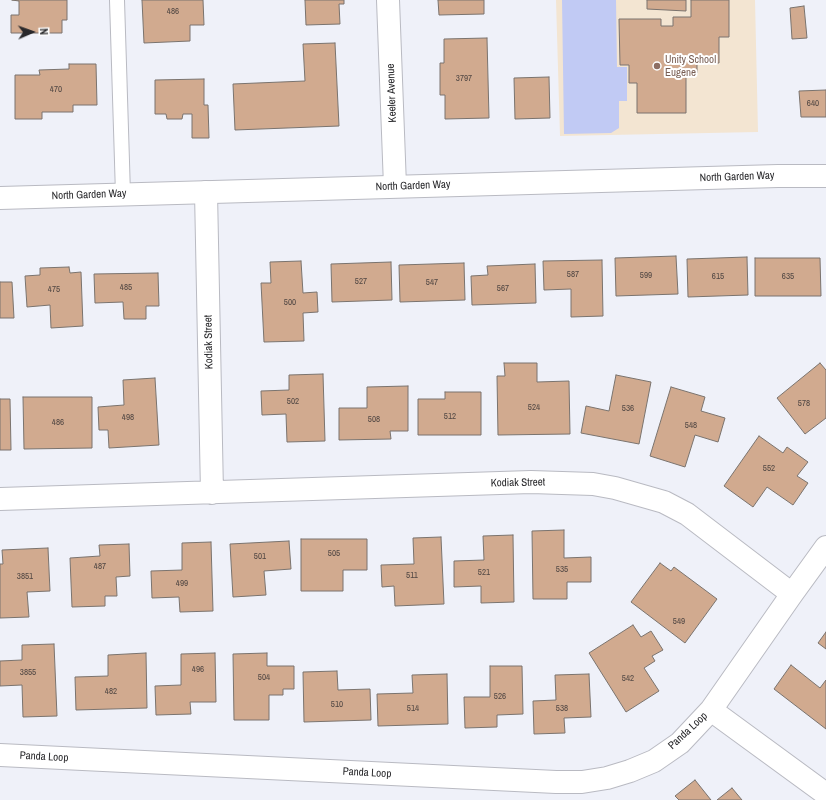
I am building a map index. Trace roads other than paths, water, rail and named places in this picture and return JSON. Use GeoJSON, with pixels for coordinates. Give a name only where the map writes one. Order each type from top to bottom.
{"type":"FeatureCollection","features":[{"type":"Feature","properties":{"kind":"street","name":"Keeler Avenue"},"geometry":{"type":"LineString","coordinates":[[388,0],[395,186]]}},
{"type":"Feature","properties":{"kind":"street","name":"North Garden Way"},"geometry":{"type":"LineString","coordinates":[[0,198],[395,186],[826,176]]}},
{"type":"Feature","properties":{"kind":"street","name":"Kodiak Street"},"geometry":{"type":"LineString","coordinates":[[206,192],[212,493]]}},
{"type":"Feature","properties":{"kind":"street","name":"Kodiak Street"},"geometry":{"type":"LineString","coordinates":[[0,499],[532,482],[593,484],[615,488],[664,502],[687,514],[792,594]]}},
{"type":"Feature","properties":{"kind":"street","name":"Panda Loop"},"geometry":{"type":"LineString","coordinates":[[0,755],[541,782],[582,782],[607,778],[630,771],[654,761],[680,743],[711,710],[826,547]]}},
{"type":"Feature","properties":{"kind":"street","name":"Panda Loop"},"geometry":{"type":"LineString","coordinates":[[711,710],[826,794]]}},
{"type":"Feature","properties":{"kind":"lane"},"geometry":{"type":"LineString","coordinates":[[117,0],[123,194]]}},
{"type":"Feature","properties":{"kind":"place","name":"Unity School Eugene"},"geometry":{"type":"Point","coordinates":[657,66]}}]}
